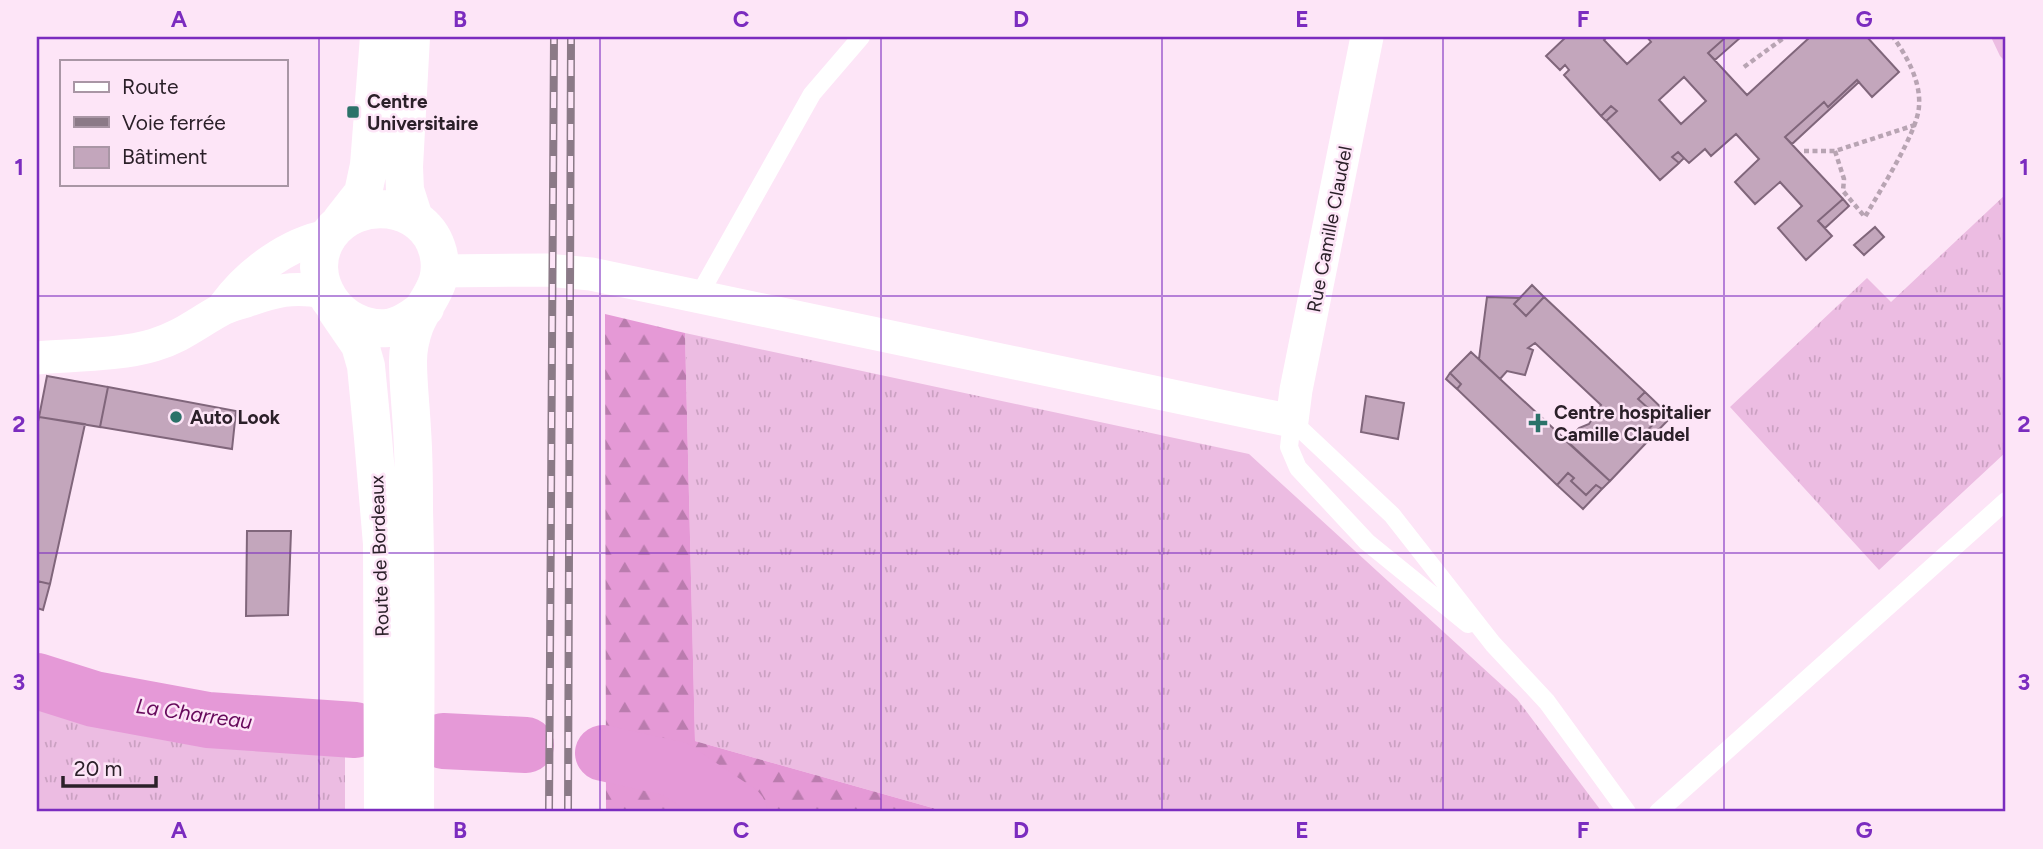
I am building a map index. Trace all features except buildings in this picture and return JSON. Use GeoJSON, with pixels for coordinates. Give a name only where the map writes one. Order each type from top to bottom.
{"type":"FeatureCollection","features":[{"type":"Feature","properties":{"kind":"main road"},"geometry":{"type":"LineString","coordinates":[[335,229],[358,212],[377,207],[396,210],[414,218],[428,232],[438,250],[440,271],[435,291],[425,308],[409,321],[389,328],[369,327],[349,320],[329,300],[319,273],[321,254],[335,229],[363,193],[369,165],[379,37]]}},
{"type":"Feature","properties":{"kind":"main road"},"geometry":{"type":"LineString","coordinates":[[411,37],[404,167],[405,190],[414,218]]}},
{"type":"Feature","properties":{"kind":"main road","name":"Route de Bordeaux"},"geometry":{"type":"LineString","coordinates":[[329,300],[350,327],[360,345],[366,366],[399,737],[415,812]]}},
{"type":"Feature","properties":{"kind":"main road","name":"Route de Bordeaux"},"geometry":{"type":"LineString","coordinates":[[383,812],[399,737],[415,523],[408,360],[416,323],[425,308]]}},
{"type":"Feature","properties":{"kind":"street","name":"Rue Camille Claudel"},"geometry":{"type":"LineString","coordinates":[[1292,421],[1367,37]]}},
{"type":"Feature","properties":{"kind":"street"},"geometry":{"type":"LineString","coordinates":[[222,310],[236,290],[279,257],[335,229]]}},
{"type":"Feature","properties":{"kind":"street"},"geometry":{"type":"LineString","coordinates":[[440,271],[546,271],[591,274],[1292,421]]}},
{"type":"Feature","properties":{"kind":"street"},"geometry":{"type":"LineString","coordinates":[[37,358],[153,346],[191,331],[222,310],[284,289],[305,289],[329,300]]}},
{"type":"Feature","properties":{"kind":"lane"},"geometry":{"type":"LineString","coordinates":[[699,295],[812,94],[861,37]]}},
{"type":"Feature","properties":{"kind":"lane"},"geometry":{"type":"LineString","coordinates":[[1292,421],[1289,447],[1298,468],[1367,542],[1493,643]]}},
{"type":"Feature","properties":{"kind":"lane"},"geometry":{"type":"LineString","coordinates":[[1292,421],[1392,515],[1493,643],[1547,702],[1627,812]]}},
{"type":"Feature","properties":{"kind":"lane"},"geometry":{"type":"LineString","coordinates":[[1658,812],[2006,501]]}},
{"type":"Feature","properties":{"kind":"path"},"geometry":{"type":"LineString","coordinates":[[1744,67],[1785,37]]}},
{"type":"Feature","properties":{"kind":"path"},"geometry":{"type":"LineString","coordinates":[[1835,151],[1844,179],[1843,191],[1865,217],[1915,125],[1920,105],[1915,77],[1905,53],[1893,37]]}},
{"type":"Feature","properties":{"kind":"path"},"geometry":{"type":"LineString","coordinates":[[1804,151],[1835,151],[1915,125]]}},
{"type":"Feature","properties":{"kind":"green space"},"geometry":{"type":"Polygon","coordinates":[[[1991,37],[2006,37],[2006,62],[2000,56],[1991,37]]]}},
{"type":"Feature","properties":{"kind":"green space"},"geometry":{"type":"Polygon","coordinates":[[[2006,194],[2006,452],[1879,570],[1730,407],[1867,278],[1891,302],[2006,194]]]}},
{"type":"Feature","properties":{"kind":"green space"},"geometry":{"type":"Polygon","coordinates":[[[605,314],[685,333],[695,741],[947,812],[606,812],[605,314]]]}},
{"type":"Feature","properties":{"kind":"green space"},"geometry":{"type":"Polygon","coordinates":[[[685,333],[1249,454],[1517,699],[1602,812],[947,812],[695,741],[685,333]]]}},
{"type":"Feature","properties":{"kind":"green space"},"geometry":{"type":"Polygon","coordinates":[[[37,692],[345,750],[345,812],[37,812],[37,692]]]}},
{"type":"Feature","properties":{"kind":"waterway","name":"La Charreau"},"geometry":{"type":"LineString","coordinates":[[37,681],[94,699],[208,720],[355,730]]}},
{"type":"Feature","properties":{"kind":"waterway","name":"La Charreau"},"geometry":{"type":"LineString","coordinates":[[443,741],[526,745]]}},
{"type":"Feature","properties":{"kind":"waterway","name":"La Charreau"},"geometry":{"type":"LineString","coordinates":[[603,753],[675,769],[739,812]]}},
{"type":"Feature","properties":{"kind":"railway"},"geometry":{"type":"LineString","coordinates":[[549,812],[554,37]]}},
{"type":"Feature","properties":{"kind":"railway"},"geometry":{"type":"LineString","coordinates":[[568,812],[571,37]]}},
{"type":"Feature","properties":{"kind":"place","name":"Centre Universitaire"},"geometry":{"type":"Point","coordinates":[353,112]}},
{"type":"Feature","properties":{"kind":"place","name":"Auto Look"},"geometry":{"type":"Point","coordinates":[176,417]}},
{"type":"Feature","properties":{"kind":"place","name":"Centre hospitalier Camille Claudel"},"geometry":{"type":"Point","coordinates":[1538,423]}}]}
